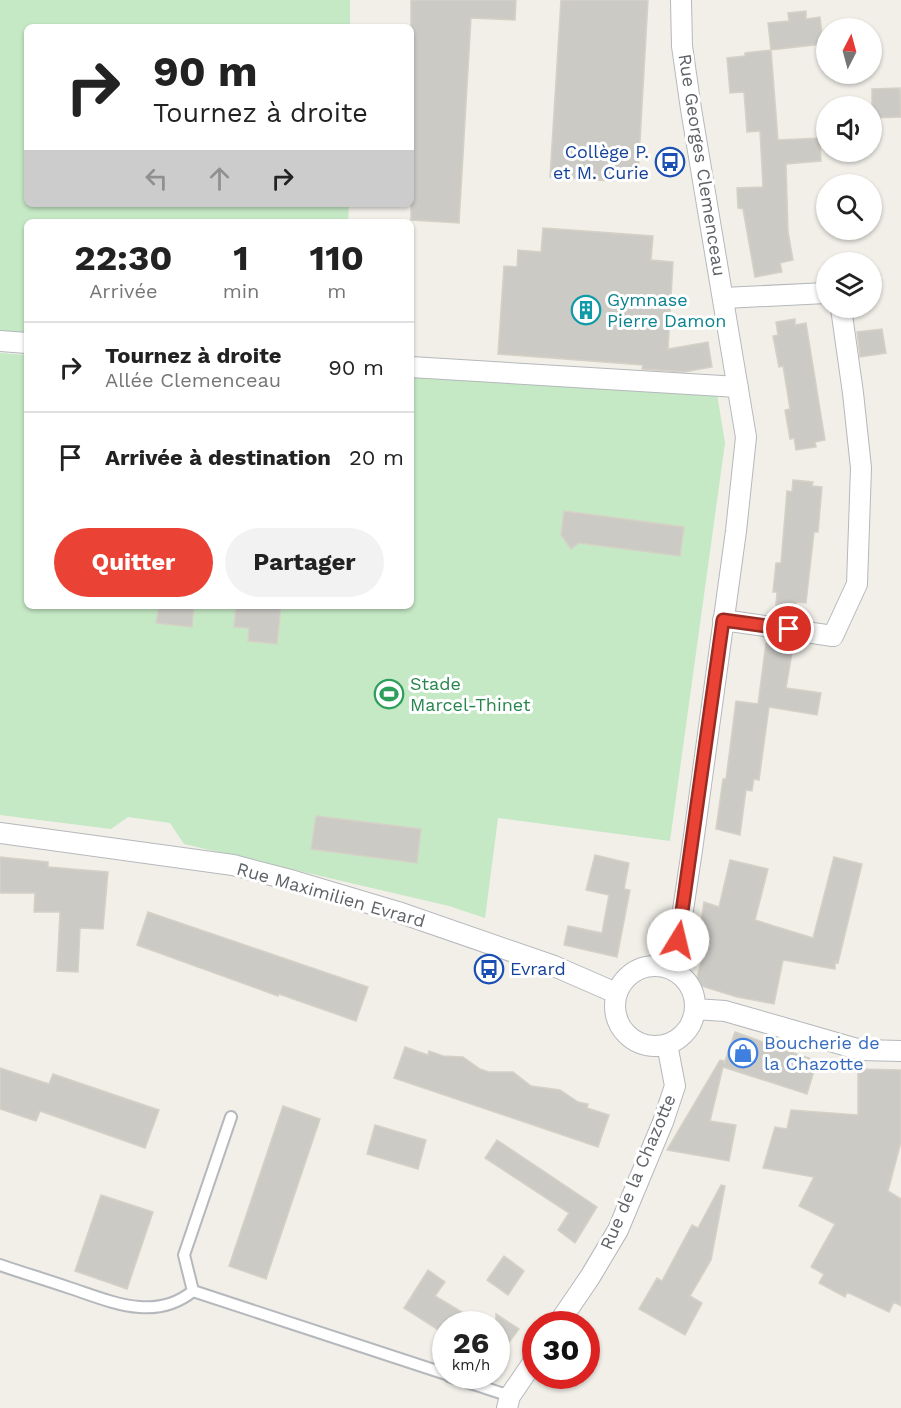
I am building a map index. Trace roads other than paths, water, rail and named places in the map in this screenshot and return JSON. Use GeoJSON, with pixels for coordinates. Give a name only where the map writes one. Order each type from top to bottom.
{"type":"FeatureCollection","features":[{"type":"Feature","properties":{"kind":"street","name":"Rue Georges Clemenceau"},"geometry":{"type":"LineString","coordinates":[[674,970],[746,437],[684,57],[681,0]]}},
{"type":"Feature","properties":{"kind":"street"},"geometry":{"type":"LineString","coordinates":[[724,298],[816,293]]}},
{"type":"Feature","properties":{"kind":"street"},"geometry":{"type":"LineString","coordinates":[[723,620],[833,636],[857,584],[861,468],[842,318]]}},
{"type":"Feature","properties":{"kind":"street"},"geometry":{"type":"LineString","coordinates":[[0,341],[24,343]]}},
{"type":"Feature","properties":{"kind":"street"},"geometry":{"type":"LineString","coordinates":[[414,367],[738,387]]}},
{"type":"Feature","properties":{"kind":"street","name":"Rue Maximilien Evrard"},"geometry":{"type":"LineString","coordinates":[[0,833],[232,865],[294,881],[398,912],[554,966],[616,993]]}},
{"type":"Feature","properties":{"kind":"street"},"geometry":{"type":"LineString","coordinates":[[646,966],[660,966],[674,970],[686,980],[694,993],[695,1009],[691,1024],[681,1037],[668,1044],[653,1047],[638,1043],[626,1035],[617,1022],[614,1007],[616,993],[623,980],[633,971],[646,966]]}},
{"type":"Feature","properties":{"kind":"street"},"geometry":{"type":"LineString","coordinates":[[695,1009],[725,1011],[861,1050],[901,1051]]}},
{"type":"Feature","properties":{"kind":"street","name":"Rue de la Chazotte"},"geometry":{"type":"LineString","coordinates":[[567,1311],[618,1230],[627,1203],[663,1122],[675,1086],[668,1044]]}},
{"type":"Feature","properties":{"kind":"street"},"geometry":{"type":"LineString","coordinates":[[509,1402],[522,1381]]}},
{"type":"Feature","properties":{"kind":"lane"},"geometry":{"type":"LineString","coordinates":[[193,1291],[184,1255],[231,1117]]}},
{"type":"Feature","properties":{"kind":"lane"},"geometry":{"type":"LineString","coordinates":[[0,1265],[122,1306],[153,1308],[180,1302],[193,1291]]}},
{"type":"Feature","properties":{"kind":"lane"},"geometry":{"type":"LineString","coordinates":[[193,1291],[432,1370]]}},
{"type":"Feature","properties":{"kind":"lane"},"geometry":{"type":"LineString","coordinates":[[479,1389],[509,1402]]}},
{"type":"Feature","properties":{"kind":"place","name":"Collège P. et M. Curie"},"geometry":{"type":"Point","coordinates":[670,162]}},
{"type":"Feature","properties":{"kind":"place","name":"Gymnase Pierre Damon"},"geometry":{"type":"Point","coordinates":[586,310]}},
{"type":"Feature","properties":{"kind":"place","name":"Stade Marcel-Thinet"},"geometry":{"type":"Point","coordinates":[389,694]}},
{"type":"Feature","properties":{"kind":"place","name":"Evrard"},"geometry":{"type":"Point","coordinates":[489,969]}},
{"type":"Feature","properties":{"kind":"place","name":"Boucherie de la Chazotte"},"geometry":{"type":"Point","coordinates":[743,1053]}}]}
